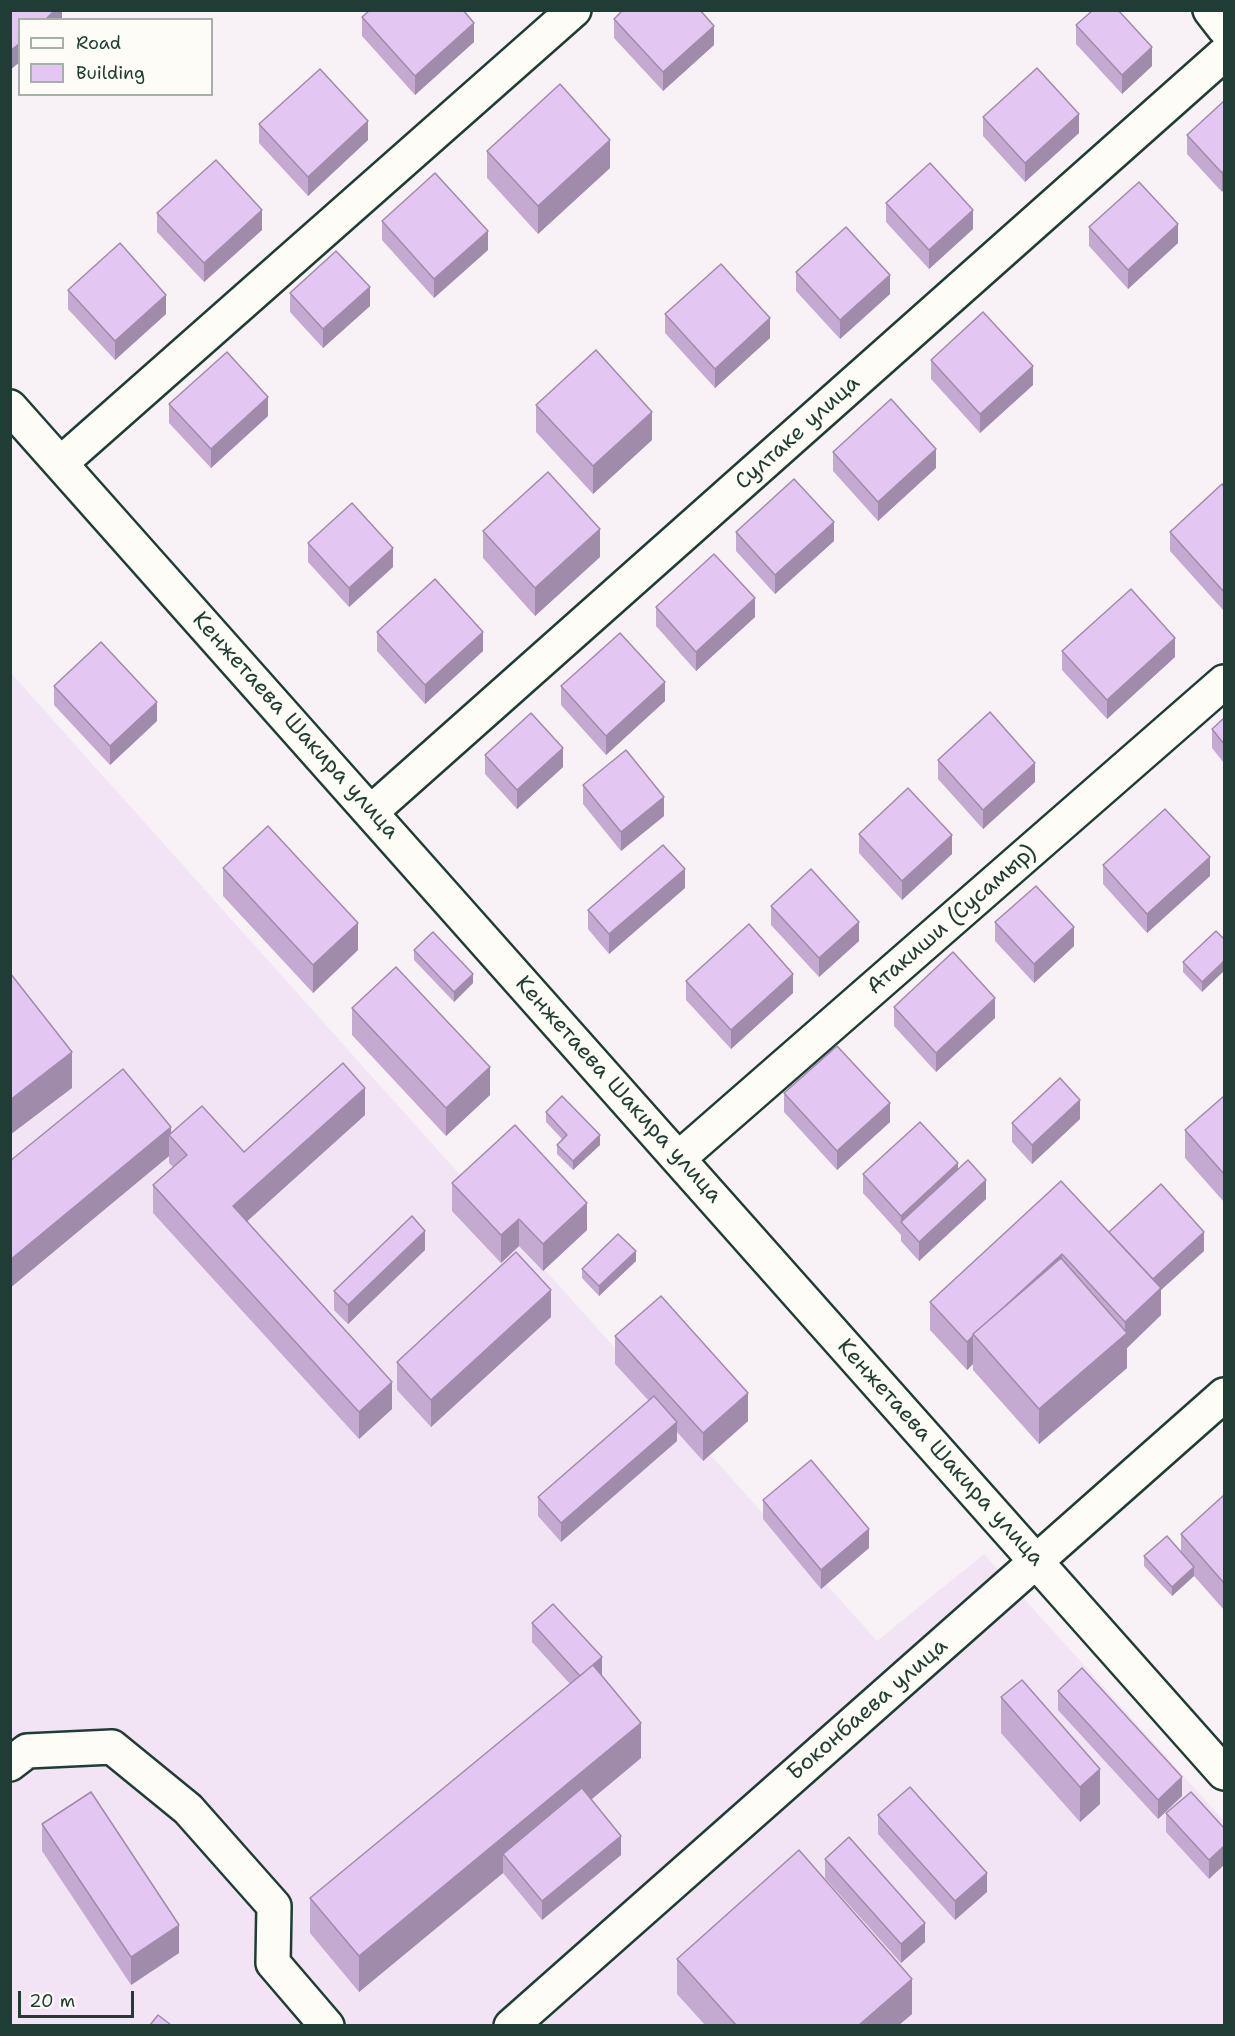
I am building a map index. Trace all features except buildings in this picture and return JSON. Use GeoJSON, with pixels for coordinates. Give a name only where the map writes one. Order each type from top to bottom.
{"type":"FeatureCollection","features":[{"type":"Feature","properties":{"kind":"street"},"geometry":{"type":"LineString","coordinates":[[61,464],[574,10]]}},
{"type":"Feature","properties":{"kind":"street"},"geometry":{"type":"LineString","coordinates":[[1210,10],[1224,28]]}},
{"type":"Feature","properties":{"kind":"street","name":"Султаке улица"},"geometry":{"type":"LineString","coordinates":[[371,812],[1224,54]]}},
{"type":"Feature","properties":{"kind":"street","name":"Кенжетаева Шакира улица"},"geometry":{"type":"LineString","coordinates":[[10,407],[1224,1773]]}},
{"type":"Feature","properties":{"kind":"street","name":"Атакиши (Сусамыр)"},"geometry":{"type":"LineString","coordinates":[[679,1158],[1224,682]]}},
{"type":"Feature","properties":{"kind":"street","name":"Боконбаева улица"},"geometry":{"type":"LineString","coordinates":[[511,2025],[1224,1395]]}},
{"type":"Feature","properties":{"kind":"street"},"geometry":{"type":"LineString","coordinates":[[10,1764],[27,1751],[112,1747],[188,1809],[274,1906],[273,1963],[327,2025]]}},
{"type":"Feature","properties":{"kind":"shaded area"},"geometry":{"type":"Polygon","coordinates":[[[10,672],[877,1641],[984,1554],[1224,1821],[1224,2025],[11,2025],[10,672]]]}}]}
